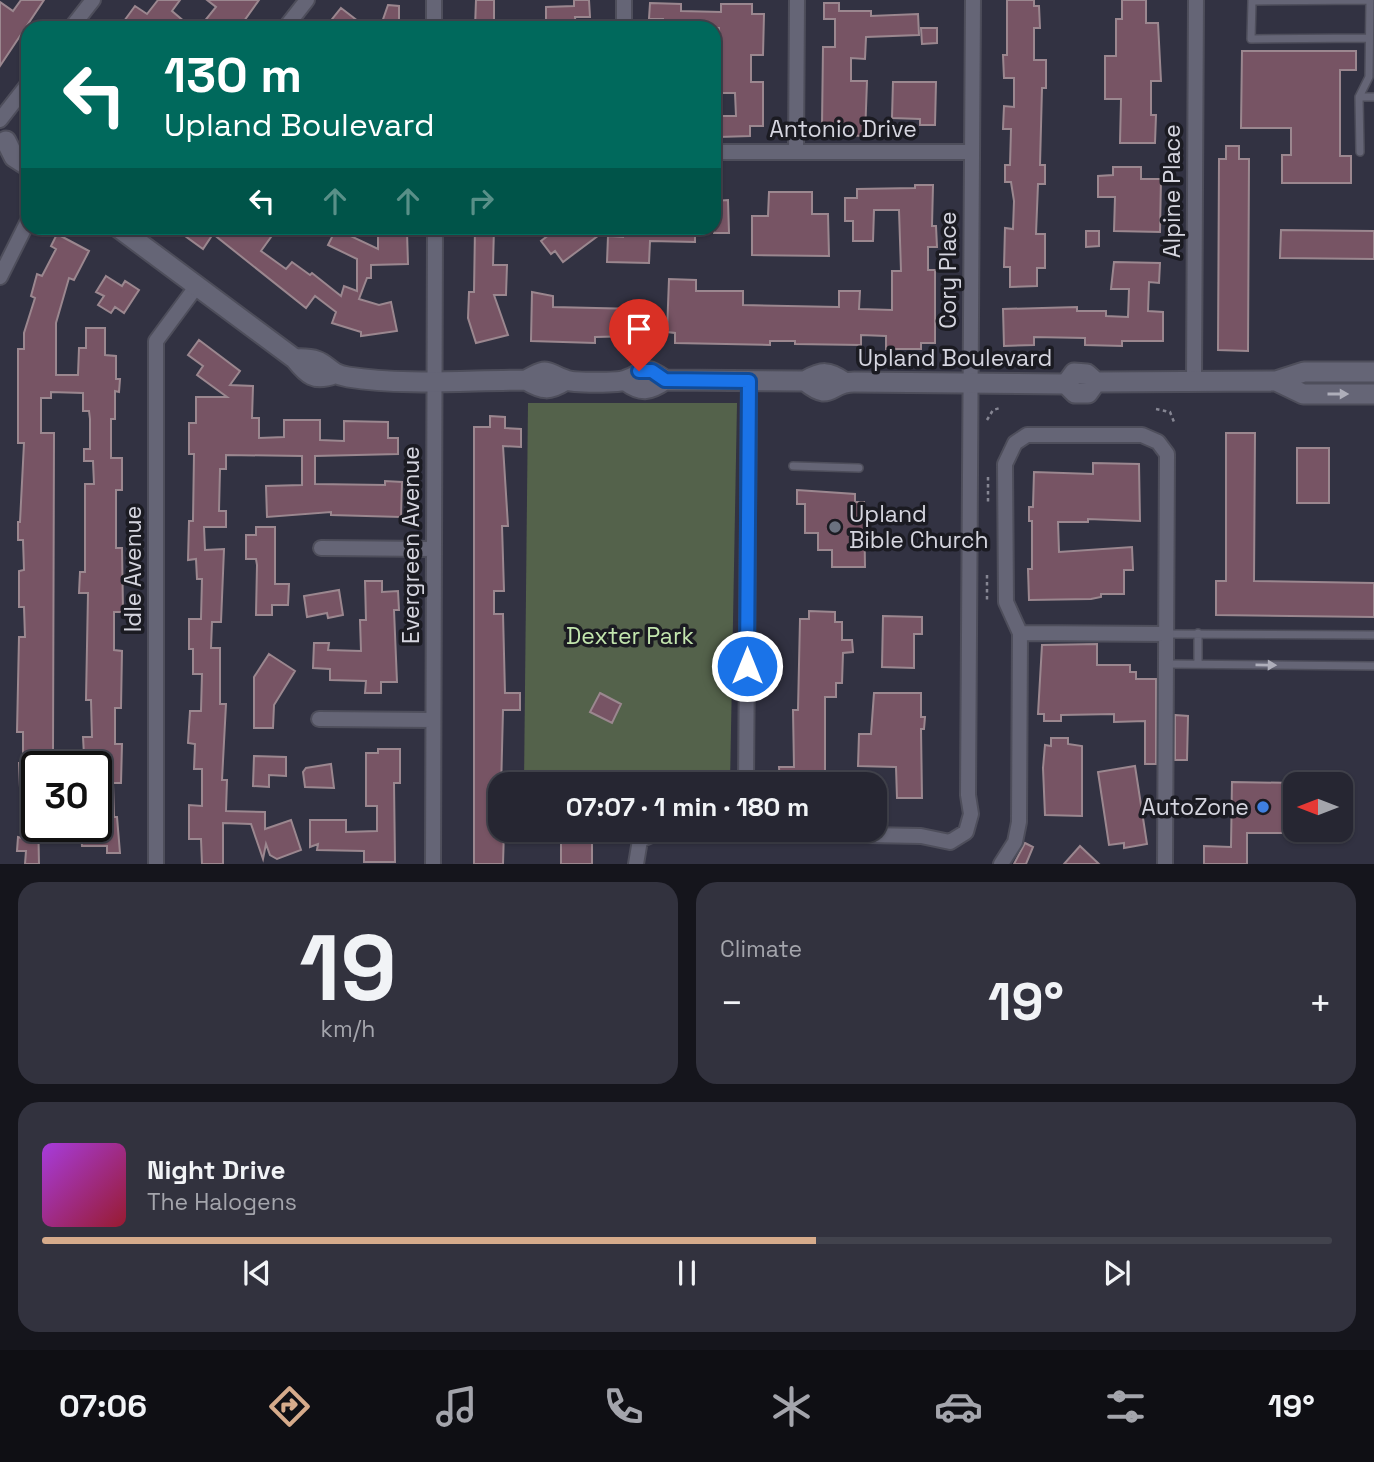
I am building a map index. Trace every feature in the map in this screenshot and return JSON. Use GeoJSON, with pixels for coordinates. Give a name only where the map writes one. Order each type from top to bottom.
{"type":"FeatureCollection","features":[{"type":"Feature","properties":{"kind":"street"},"geometry":{"type":"LineString","coordinates":[[76,21],[93,0]]}},
{"type":"Feature","properties":{"kind":"street"},"geometry":{"type":"LineString","coordinates":[[290,21],[307,0]]}},
{"type":"Feature","properties":{"kind":"street"},"geometry":{"type":"LineString","coordinates":[[434,0],[434,21]]}},
{"type":"Feature","properties":{"kind":"street"},"geometry":{"type":"LineString","coordinates":[[624,0],[624,21]]}},
{"type":"Feature","properties":{"kind":"street"},"geometry":{"type":"LineString","coordinates":[[796,0],[796,151]]}},
{"type":"Feature","properties":{"kind":"street","name":"Cory Place"},"geometry":{"type":"LineString","coordinates":[[887,835],[921,836],[950,842],[966,832],[971,814],[968,795],[973,0]]}},
{"type":"Feature","properties":{"kind":"street","name":"Alpine Place"},"geometry":{"type":"LineString","coordinates":[[1194,381],[1196,0]]}},
{"type":"Feature","properties":{"kind":"street"},"geometry":{"type":"LineString","coordinates":[[0,120],[21,93]]}},
{"type":"Feature","properties":{"kind":"street"},"geometry":{"type":"LineString","coordinates":[[3,139],[21,145]]}},
{"type":"Feature","properties":{"kind":"street"},"geometry":{"type":"LineString","coordinates":[[3,139],[14,157],[21,162]]}},
{"type":"Feature","properties":{"kind":"street","name":"Antonio Drive"},"geometry":{"type":"LineString","coordinates":[[721,152],[972,152]]}},
{"type":"Feature","properties":{"kind":"street"},"geometry":{"type":"LineString","coordinates":[[0,277],[21,235]]}},
{"type":"Feature","properties":{"kind":"street","name":"Upland Boulevard"},"geometry":{"type":"LineString","coordinates":[[132,235],[195,287],[295,359],[307,374],[319,379],[334,374],[385,380],[526,380],[541,389],[552,389],[566,380],[626,381],[639,371],[652,371],[665,380],[749,381],[805,381],[819,373],[831,373],[844,382],[1066,384],[1075,393],[1088,393],[1096,382],[1276,381],[1304,372],[1374,372]]}},
{"type":"Feature","properties":{"kind":"street","name":"Evergreen Avenue"},"geometry":{"type":"LineString","coordinates":[[433,863],[435,235]]}},
{"type":"Feature","properties":{"kind":"street","name":"Idle Avenue"},"geometry":{"type":"LineString","coordinates":[[156,863],[156,341],[195,287]]}},
{"type":"Feature","properties":{"kind":"street"},"geometry":{"type":"LineString","coordinates":[[746,772],[749,381]]}},
{"type":"Feature","properties":{"kind":"street","name":"Upland Boulevard"},"geometry":{"type":"LineString","coordinates":[[1276,381],[1303,394],[1374,394]]}},
{"type":"Feature","properties":{"kind":"street"},"geometry":{"type":"LineString","coordinates":[[1001,863],[1015,842],[1019,822],[1020,633],[1006,603],[1005,464],[1015,443],[1027,435],[1142,435],[1158,442],[1167,454],[1165,863]]}},
{"type":"Feature","properties":{"kind":"street"},"geometry":{"type":"LineString","coordinates":[[321,548],[433,549]]}},
{"type":"Feature","properties":{"kind":"street"},"geometry":{"type":"LineString","coordinates":[[1020,633],[1167,634]]}},
{"type":"Feature","properties":{"kind":"street"},"geometry":{"type":"LineString","coordinates":[[319,719],[433,720]]}},
{"type":"Feature","properties":{"kind":"street"},"geometry":{"type":"LineString","coordinates":[[636,863],[640,842]]}},
{"type":"Feature","properties":{"kind":"lane"},"geometry":{"type":"LineString","coordinates":[[1360,152],[1359,97],[1369,76],[1369,38],[1369,0],[1252,1],[1251,39],[1369,38]]}},
{"type":"Feature","properties":{"kind":"lane"},"geometry":{"type":"LineString","coordinates":[[1359,97],[1374,97]]}},
{"type":"Feature","properties":{"kind":"lane"},"geometry":{"type":"LineString","coordinates":[[793,466],[859,468]]}},
{"type":"Feature","properties":{"kind":"lane"},"geometry":{"type":"LineString","coordinates":[[1167,634],[1374,635]]}},
{"type":"Feature","properties":{"kind":"lane"},"geometry":{"type":"LineString","coordinates":[[1198,634],[1198,664]]}},
{"type":"Feature","properties":{"kind":"lane"},"geometry":{"type":"LineString","coordinates":[[1166,664],[1374,666]]}},
{"type":"Feature","properties":{"kind":"path"},"geometry":{"type":"LineString","coordinates":[[987,420],[993,410],[1000,408]]}},
{"type":"Feature","properties":{"kind":"path"},"geometry":{"type":"LineString","coordinates":[[1156,409],[1170,412],[1174,422]]}},
{"type":"Feature","properties":{"kind":"path"},"geometry":{"type":"LineString","coordinates":[[988,477],[988,502]]}},
{"type":"Feature","properties":{"kind":"path"},"geometry":{"type":"LineString","coordinates":[[987,575],[987,600]]}},
{"type":"Feature","properties":{"kind":"green space","name":"Dexter Park"},"geometry":{"type":"Polygon","coordinates":[[[528,403],[737,403],[730,772],[524,772],[528,403]]]}},
{"type":"Feature","properties":{"kind":"building"},"geometry":{"type":"Polygon","coordinates":[[[21,0],[44,0],[30,21],[21,21],[21,34],[0,66],[0,2],[13,11],[21,0]]]}},
{"type":"Feature","properties":{"kind":"building"},"geometry":{"type":"Polygon","coordinates":[[[158,0],[180,0],[172,11],[184,21],[124,21],[135,6],[147,14],[158,0]]]}},
{"type":"Feature","properties":{"kind":"building"},"geometry":{"type":"Polygon","coordinates":[[[207,0],[259,0],[244,21],[205,21],[216,7],[207,0]]]}},
{"type":"Feature","properties":{"kind":"building"},"geometry":{"type":"Polygon","coordinates":[[[476,0],[494,0],[494,21],[475,21],[476,0]]]}},
{"type":"Feature","properties":{"kind":"building"},"geometry":{"type":"Polygon","coordinates":[[[574,0],[589,0],[590,17],[575,17],[575,21],[546,21],[546,7],[574,6],[574,0]]]}},
{"type":"Feature","properties":{"kind":"building"},"geometry":{"type":"Polygon","coordinates":[[[1007,0],[1034,0],[1034,6],[1039,6],[1040,28],[1034,28],[1034,60],[1046,60],[1046,88],[1042,88],[1040,165],[1045,165],[1045,184],[1038,184],[1036,234],[1045,234],[1045,268],[1037,268],[1037,286],[1010,287],[1010,267],[1004,267],[1005,228],[1013,229],[1014,201],[1011,182],[1005,182],[1005,165],[1010,165],[1011,129],[1003,129],[1004,106],[1014,107],[1014,78],[1004,78],[1003,55],[1007,55],[1007,0]]]}},
{"type":"Feature","properties":{"kind":"building"},"geometry":{"type":"Polygon","coordinates":[[[1122,0],[1146,0],[1146,23],[1158,23],[1161,81],[1151,81],[1151,115],[1156,115],[1155,143],[1120,143],[1121,99],[1105,99],[1105,56],[1116,56],[1116,19],[1122,19],[1122,0]]]}},
{"type":"Feature","properties":{"kind":"building"},"geometry":{"type":"Polygon","coordinates":[[[650,3],[681,4],[681,11],[721,12],[721,4],[752,4],[752,14],[764,14],[763,55],[751,55],[751,82],[763,82],[763,126],[750,126],[750,136],[721,137],[721,116],[736,116],[735,93],[721,93],[721,21],[649,19],[650,3]]]}},
{"type":"Feature","properties":{"kind":"building"},"geometry":{"type":"Polygon","coordinates":[[[824,3],[839,3],[839,11],[871,11],[871,16],[918,14],[919,35],[866,37],[865,59],[851,58],[851,81],[867,81],[865,136],[834,135],[835,126],[822,126],[823,47],[835,47],[835,19],[824,19],[824,3]]]}},
{"type":"Feature","properties":{"kind":"building"},"geometry":{"type":"Polygon","coordinates":[[[388,5],[399,6],[399,21],[382,21],[388,5]]]}},
{"type":"Feature","properties":{"kind":"building"},"geometry":{"type":"Polygon","coordinates":[[[341,8],[358,21],[331,21],[341,8]]]}},
{"type":"Feature","properties":{"kind":"building"},"geometry":{"type":"Polygon","coordinates":[[[921,28],[937,28],[937,43],[922,44],[921,28]]]}},
{"type":"Feature","properties":{"kind":"building"},"geometry":{"type":"Polygon","coordinates":[[[1242,51],[1356,51],[1356,70],[1340,70],[1340,156],[1351,156],[1351,183],[1282,183],[1282,155],[1291,155],[1291,128],[1241,128],[1242,51]]]}},
{"type":"Feature","properties":{"kind":"building"},"geometry":{"type":"Polygon","coordinates":[[[893,82],[936,82],[935,125],[920,125],[920,119],[892,118],[893,82]]]}},
{"type":"Feature","properties":{"kind":"building"},"geometry":{"type":"Polygon","coordinates":[[[1226,146],[1239,146],[1239,159],[1249,159],[1248,351],[1218,350],[1219,159],[1226,159],[1226,146]]]}},
{"type":"Feature","properties":{"kind":"building"},"geometry":{"type":"Polygon","coordinates":[[[1113,167],[1141,167],[1141,179],[1161,179],[1160,232],[1114,231],[1115,197],[1098,197],[1098,176],[1113,175],[1113,167]]]}},
{"type":"Feature","properties":{"kind":"building"},"geometry":{"type":"Polygon","coordinates":[[[915,185],[933,185],[932,226],[936,226],[937,247],[928,247],[928,270],[935,270],[935,343],[921,343],[921,349],[886,349],[886,336],[861,335],[861,345],[795,344],[795,341],[770,341],[770,345],[675,343],[675,333],[667,332],[669,279],[696,280],[696,291],[743,291],[743,305],[839,307],[839,291],[860,291],[859,309],[892,310],[892,271],[901,271],[899,210],[874,210],[873,241],[853,241],[853,221],[845,221],[845,198],[857,198],[857,189],[915,188],[915,185]]]}},
{"type":"Feature","properties":{"kind":"building"},"geometry":{"type":"Polygon","coordinates":[[[769,192],[812,192],[812,214],[828,214],[829,256],[752,255],[752,216],[768,216],[769,192]]]}},
{"type":"Feature","properties":{"kind":"building"},"geometry":{"type":"Polygon","coordinates":[[[721,200],[728,200],[729,233],[721,233],[721,200]]]}},
{"type":"Feature","properties":{"kind":"building"},"geometry":{"type":"Polygon","coordinates":[[[1281,230],[1374,231],[1374,259],[1280,258],[1281,230]]]}},
{"type":"Feature","properties":{"kind":"building"},"geometry":{"type":"Polygon","coordinates":[[[1086,231],[1099,231],[1099,246],[1086,247],[1086,231]]]}},
{"type":"Feature","properties":{"kind":"building"},"geometry":{"type":"Polygon","coordinates":[[[59,235],[89,251],[74,280],[69,278],[56,323],[56,375],[78,375],[79,348],[86,348],[86,328],[105,328],[105,355],[116,356],[116,379],[120,379],[119,392],[115,391],[115,419],[111,419],[111,458],[122,458],[122,490],[116,490],[116,548],[122,548],[123,612],[114,612],[114,650],[122,651],[121,708],[115,708],[115,744],[122,744],[121,783],[113,783],[114,817],[117,817],[120,853],[107,853],[107,846],[82,846],[82,842],[112,842],[112,751],[84,751],[83,737],[92,737],[91,700],[86,700],[88,593],[79,593],[80,572],[85,572],[85,484],[94,484],[93,461],[84,461],[84,449],[90,449],[90,419],[89,411],[83,411],[83,393],[51,392],[51,398],[41,398],[41,433],[54,433],[53,751],[23,751],[23,732],[17,732],[19,637],[25,637],[24,607],[19,607],[19,571],[24,570],[23,540],[18,540],[18,522],[24,443],[18,443],[18,349],[24,349],[24,333],[35,298],[31,296],[37,274],[42,276],[56,249],[51,246],[59,235]]]}},
{"type":"Feature","properties":{"kind":"building"},"geometry":{"type":"Polygon","coordinates":[[[184,235],[212,235],[203,249],[184,235]]]}},
{"type":"Feature","properties":{"kind":"building"},"geometry":{"type":"Polygon","coordinates":[[[214,235],[268,235],[271,237],[261,251],[286,269],[292,262],[310,275],[312,273],[341,296],[344,286],[357,291],[357,259],[328,245],[333,235],[349,235],[378,249],[378,235],[407,235],[408,264],[371,265],[371,278],[367,278],[359,299],[379,305],[391,302],[397,331],[361,336],[361,332],[332,323],[336,312],[315,296],[306,308],[214,235]]]}},
{"type":"Feature","properties":{"kind":"building"},"geometry":{"type":"Polygon","coordinates":[[[475,235],[494,235],[493,265],[507,265],[506,295],[494,295],[508,335],[476,343],[468,318],[469,292],[474,292],[475,235]]]}},
{"type":"Feature","properties":{"kind":"building"},"geometry":{"type":"Polygon","coordinates":[[[549,235],[599,235],[563,262],[555,251],[551,254],[541,241],[549,235]]]}},
{"type":"Feature","properties":{"kind":"building"},"geometry":{"type":"Polygon","coordinates":[[[695,235],[695,242],[650,241],[649,263],[607,262],[608,236],[695,235]]]}},
{"type":"Feature","properties":{"kind":"building"},"geometry":{"type":"Polygon","coordinates":[[[1114,262],[1160,263],[1159,283],[1149,282],[1148,311],[1163,312],[1163,341],[1122,341],[1122,346],[1085,345],[1085,338],[1034,337],[1034,345],[1004,346],[1003,309],[1077,307],[1077,311],[1106,311],[1106,316],[1128,317],[1129,289],[1111,289],[1114,262]]]}},
{"type":"Feature","properties":{"kind":"building"},"geometry":{"type":"Polygon","coordinates":[[[106,276],[122,286],[125,281],[139,290],[124,313],[115,307],[111,313],[98,305],[104,296],[96,292],[106,276]]]}},
{"type":"Feature","properties":{"kind":"building"},"geometry":{"type":"Polygon","coordinates":[[[532,292],[553,296],[553,307],[638,309],[638,336],[595,337],[595,343],[531,341],[532,292]]]}},
{"type":"Feature","properties":{"kind":"building"},"geometry":{"type":"Polygon","coordinates":[[[199,340],[240,371],[230,385],[253,386],[252,418],[259,418],[259,438],[284,437],[284,420],[320,420],[320,440],[344,441],[344,421],[388,422],[388,438],[398,438],[398,454],[315,456],[315,484],[385,485],[385,481],[402,482],[401,517],[331,515],[331,512],[267,517],[266,486],[302,485],[302,456],[226,455],[226,469],[220,469],[219,511],[226,511],[226,527],[204,527],[205,550],[224,549],[221,622],[212,622],[211,648],[220,648],[220,704],[226,704],[222,780],[227,780],[226,811],[265,812],[265,829],[291,820],[301,850],[277,859],[270,855],[266,844],[263,859],[251,824],[223,823],[223,864],[202,864],[201,839],[189,839],[189,805],[202,806],[202,769],[194,769],[195,744],[188,743],[190,711],[201,711],[202,674],[193,674],[193,649],[189,649],[189,619],[201,619],[202,579],[197,579],[196,559],[188,560],[189,521],[193,521],[194,454],[189,454],[189,423],[196,423],[196,397],[227,397],[197,375],[203,366],[188,355],[199,340]]]}},
{"type":"Feature","properties":{"kind":"building"},"geometry":{"type":"Polygon","coordinates":[[[490,416],[505,417],[505,428],[521,429],[521,447],[503,446],[508,526],[502,526],[504,591],[494,591],[494,614],[503,614],[505,693],[520,693],[520,710],[503,710],[501,772],[488,772],[488,842],[504,842],[503,864],[474,864],[474,427],[490,427],[490,416]]]}},
{"type":"Feature","properties":{"kind":"building"},"geometry":{"type":"Polygon","coordinates":[[[1226,433],[1255,433],[1254,581],[1374,583],[1374,617],[1216,615],[1216,581],[1226,581],[1226,433]]]}},
{"type":"Feature","properties":{"kind":"building"},"geometry":{"type":"Polygon","coordinates":[[[1297,448],[1329,448],[1329,503],[1297,503],[1297,448]]]}},
{"type":"Feature","properties":{"kind":"building"},"geometry":{"type":"Polygon","coordinates":[[[1093,463],[1139,464],[1140,521],[1088,519],[1088,522],[1058,522],[1059,552],[1132,547],[1133,570],[1124,570],[1124,594],[1101,594],[1101,597],[1091,599],[1029,600],[1028,569],[1032,569],[1032,521],[1029,521],[1029,507],[1033,507],[1034,472],[1093,474],[1093,463]]]}},
{"type":"Feature","properties":{"kind":"building","name":"Upland Bible Church"},"geometry":{"type":"Polygon","coordinates":[[[797,490],[855,494],[855,502],[864,502],[865,567],[832,567],[832,550],[818,550],[818,533],[805,533],[805,504],[797,504],[797,490]]]}},
{"type":"Feature","properties":{"kind":"building"},"geometry":{"type":"Polygon","coordinates":[[[256,527],[275,527],[275,584],[289,584],[288,605],[272,605],[272,615],[256,615],[257,565],[256,559],[246,559],[246,535],[256,535],[256,527]]]}},
{"type":"Feature","properties":{"kind":"building"},"geometry":{"type":"Polygon","coordinates":[[[365,581],[382,581],[382,592],[398,591],[399,610],[394,610],[397,682],[381,682],[381,693],[365,693],[366,681],[330,680],[330,669],[313,668],[314,643],[329,643],[328,650],[361,651],[360,620],[366,620],[365,581]]]}},
{"type":"Feature","properties":{"kind":"building"},"geometry":{"type":"Polygon","coordinates":[[[339,590],[343,615],[328,618],[327,613],[307,617],[304,596],[339,590]]]}},
{"type":"Feature","properties":{"kind":"building"},"geometry":{"type":"Polygon","coordinates":[[[809,611],[835,612],[835,622],[842,622],[842,640],[852,640],[853,652],[843,653],[842,683],[836,683],[836,697],[825,697],[825,772],[779,772],[779,767],[794,767],[793,710],[798,710],[800,619],[809,619],[809,611]]]}},
{"type":"Feature","properties":{"kind":"building"},"geometry":{"type":"Polygon","coordinates":[[[883,616],[922,617],[922,634],[914,634],[914,668],[882,667],[883,616]]]}},
{"type":"Feature","properties":{"kind":"building"},"geometry":{"type":"Polygon","coordinates":[[[1097,644],[1097,665],[1130,665],[1130,672],[1136,672],[1136,679],[1156,679],[1156,764],[1145,764],[1145,721],[1114,722],[1114,714],[1061,715],[1061,721],[1044,721],[1044,714],[1038,714],[1042,645],[1097,644]]]}},
{"type":"Feature","properties":{"kind":"building"},"geometry":{"type":"Polygon","coordinates":[[[269,654],[295,671],[274,705],[273,728],[254,728],[254,677],[269,654]]]}},
{"type":"Feature","properties":{"kind":"building"},"geometry":{"type":"Polygon","coordinates":[[[600,693],[621,704],[612,723],[590,712],[600,693]]]}},
{"type":"Feature","properties":{"kind":"building"},"geometry":{"type":"Polygon","coordinates":[[[874,693],[921,693],[921,717],[925,717],[924,729],[921,729],[922,798],[897,798],[896,767],[858,766],[859,734],[871,734],[874,693]]]}},
{"type":"Feature","properties":{"kind":"building"},"geometry":{"type":"Polygon","coordinates":[[[1175,715],[1188,716],[1187,760],[1175,760],[1175,715]]]}},
{"type":"Feature","properties":{"kind":"building"},"geometry":{"type":"Polygon","coordinates":[[[1051,738],[1068,738],[1068,744],[1082,746],[1082,816],[1045,815],[1043,768],[1045,745],[1051,746],[1051,738]]]}},
{"type":"Feature","properties":{"kind":"building"},"geometry":{"type":"Polygon","coordinates":[[[378,749],[400,749],[400,783],[394,783],[395,862],[364,862],[364,851],[317,850],[318,844],[310,847],[310,820],[346,820],[346,832],[377,831],[377,806],[366,806],[366,753],[378,753],[378,749]]]}},
{"type":"Feature","properties":{"kind":"building"},"geometry":{"type":"Polygon","coordinates":[[[254,756],[286,757],[286,776],[269,775],[269,787],[253,786],[254,756]]]}},
{"type":"Feature","properties":{"kind":"building"},"geometry":{"type":"Polygon","coordinates":[[[19,763],[21,763],[21,813],[19,763]]]}},
{"type":"Feature","properties":{"kind":"building"},"geometry":{"type":"Polygon","coordinates":[[[331,764],[334,788],[305,787],[303,772],[306,768],[331,764]]]}},
{"type":"Feature","properties":{"kind":"building"},"geometry":{"type":"Polygon","coordinates":[[[1135,766],[1147,844],[1124,848],[1124,843],[1109,845],[1098,772],[1135,766]]]}},
{"type":"Feature","properties":{"kind":"building","name":"AutoZone"},"geometry":{"type":"Polygon","coordinates":[[[1232,782],[1283,783],[1283,833],[1247,833],[1247,864],[1204,864],[1204,846],[1231,847],[1232,782]]]}},
{"type":"Feature","properties":{"kind":"building"},"geometry":{"type":"Polygon","coordinates":[[[18,837],[21,838],[21,842],[39,842],[39,864],[25,864],[26,851],[17,851],[18,837]]]}},
{"type":"Feature","properties":{"kind":"building"},"geometry":{"type":"Polygon","coordinates":[[[561,842],[592,842],[592,864],[561,864],[561,842]]]}},
{"type":"Feature","properties":{"kind":"building"},"geometry":{"type":"Polygon","coordinates":[[[1025,843],[1033,847],[1026,864],[1014,864],[1025,843]]]}},
{"type":"Feature","properties":{"kind":"building"},"geometry":{"type":"Polygon","coordinates":[[[1080,846],[1099,864],[1064,864],[1080,846]]]}},
{"type":"Feature","properties":{"kind":"place","name":"Upland Bible Church"},"geometry":{"type":"Point","coordinates":[835,527]}},
{"type":"Feature","properties":{"kind":"place","name":"AutoZone"},"geometry":{"type":"Point","coordinates":[1263,807]}},
{"type":"Feature","properties":{"kind":"route"},"geometry":{"type":"LineString","coordinates":[[639,371],[652,371],[665,380],[749,381],[747,666]]}}]}
